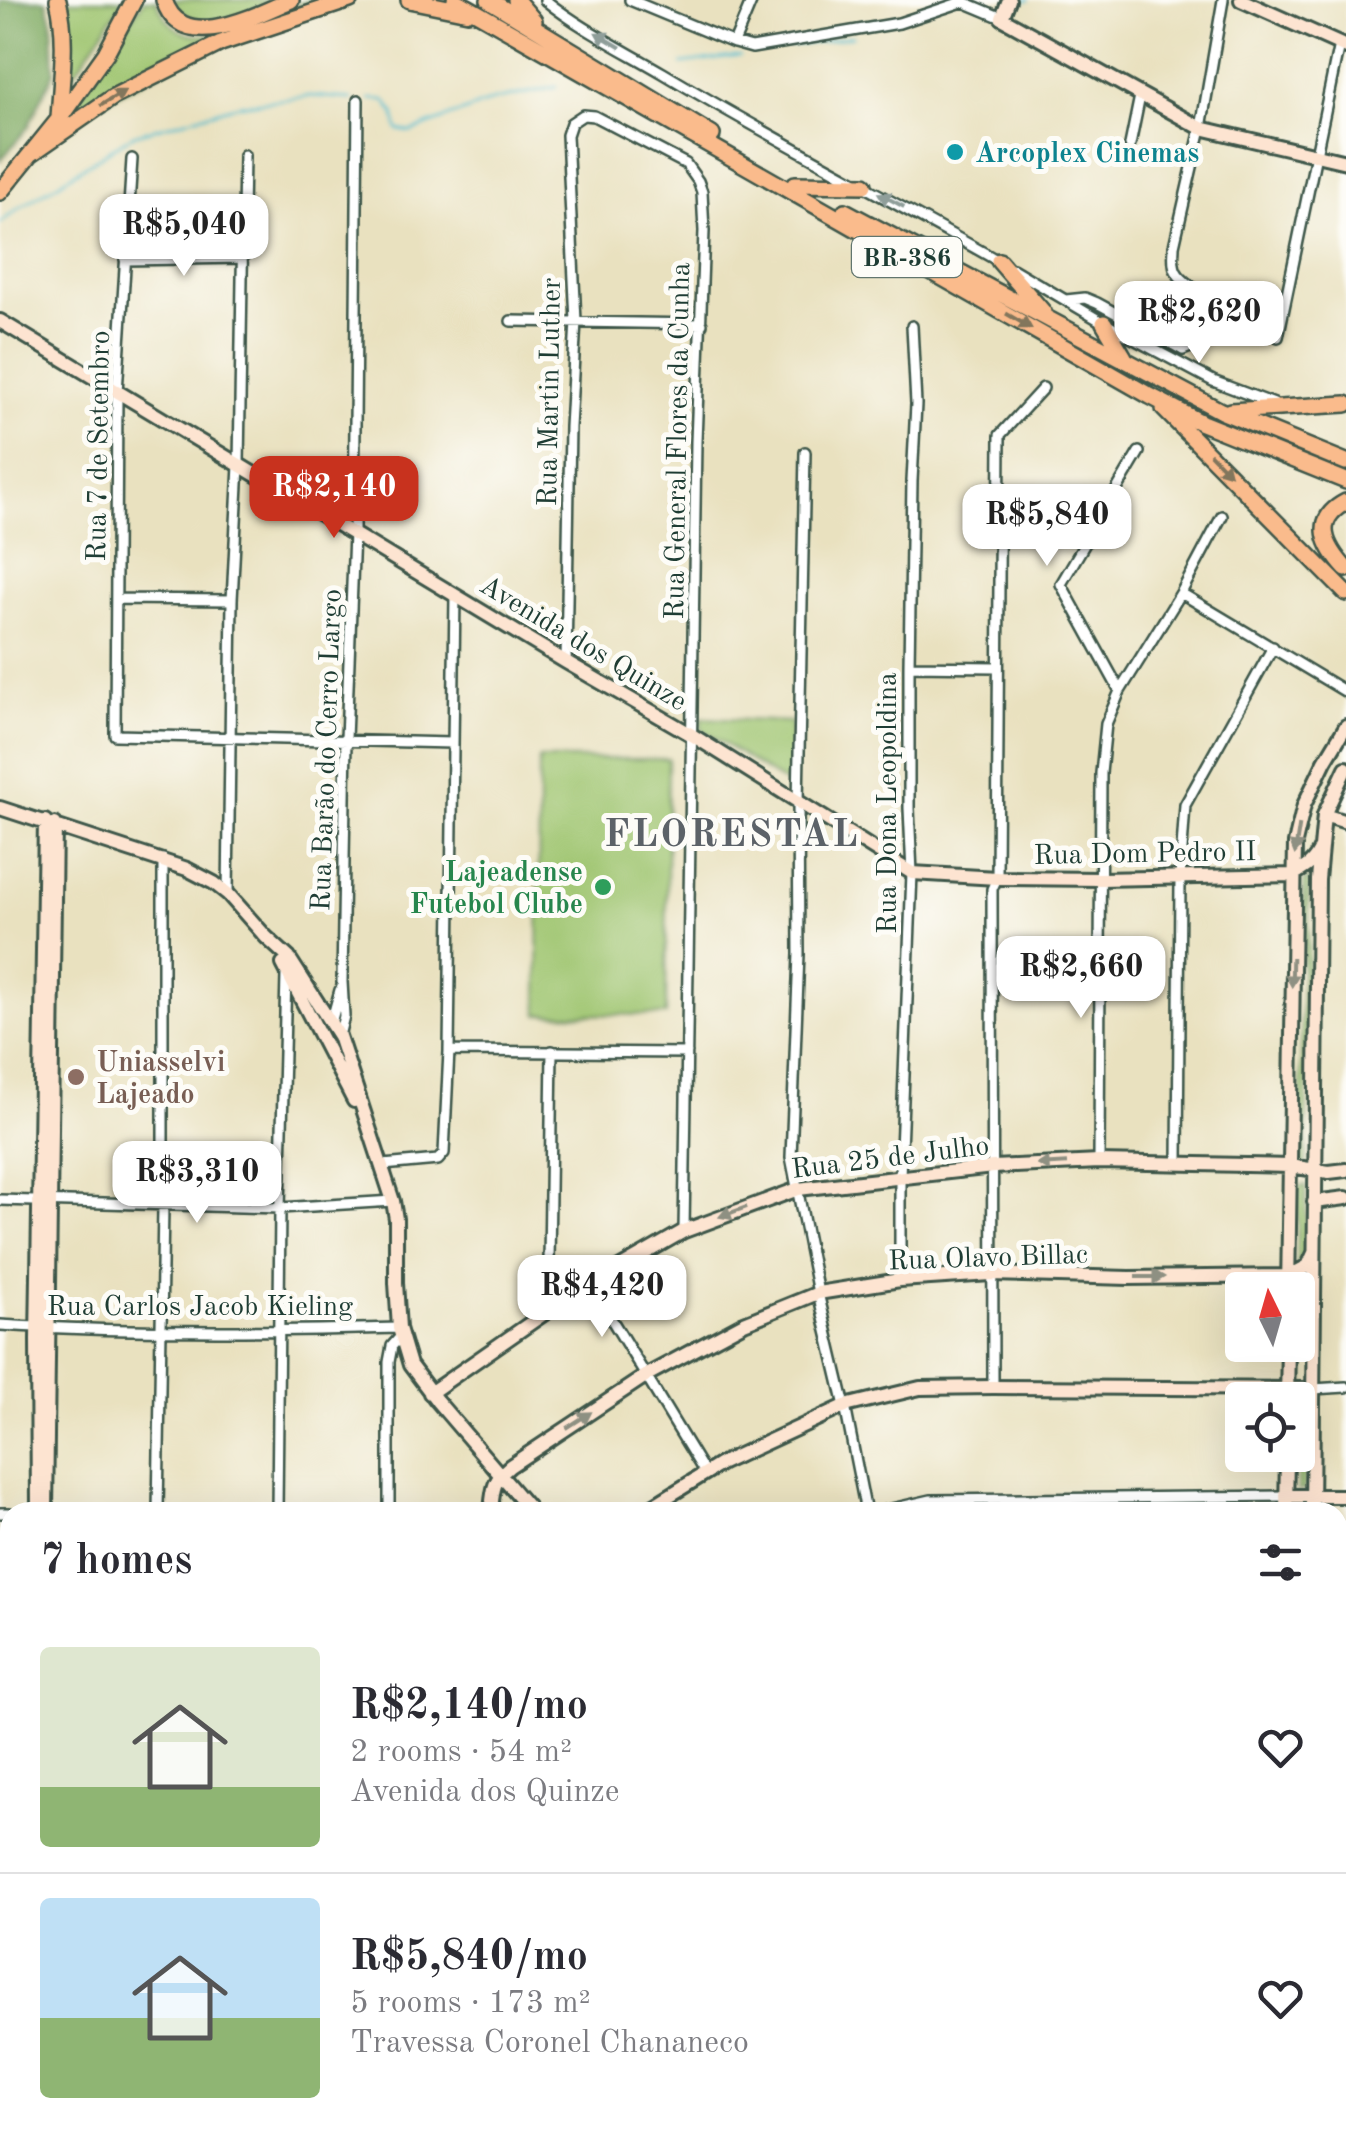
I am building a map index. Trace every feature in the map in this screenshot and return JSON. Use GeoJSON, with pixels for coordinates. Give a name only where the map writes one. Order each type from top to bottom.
{"type":"FeatureCollection","features":[{"type":"Feature","properties":{"kind":"highway"},"geometry":{"type":"LineString","coordinates":[[58,0],[65,51],[59,120]]}},
{"type":"Feature","properties":{"kind":"highway"},"geometry":{"type":"LineString","coordinates":[[0,192],[59,120],[106,53],[134,0]]}},
{"type":"Feature","properties":{"kind":"highway"},"geometry":{"type":"LineString","coordinates":[[164,0],[176,19],[201,30],[243,20],[291,0]]}},
{"type":"Feature","properties":{"kind":"highway"},"geometry":{"type":"LineString","coordinates":[[32,154],[113,97],[221,43],[350,0]]}},
{"type":"Feature","properties":{"kind":"highway"},"geometry":{"type":"LineString","coordinates":[[408,0],[477,14]]}},
{"type":"Feature","properties":{"kind":"highway","name":"BR-386"},"geometry":{"type":"LineString","coordinates":[[454,0],[1150,396],[1202,422],[1346,480]]}},
{"type":"Feature","properties":{"kind":"highway","name":"BR-386"},"geometry":{"type":"LineString","coordinates":[[489,0],[795,184],[1221,411],[1346,462]]}},
{"type":"Feature","properties":{"kind":"highway"},"geometry":{"type":"LineString","coordinates":[[516,0],[547,36]]}},
{"type":"Feature","properties":{"kind":"highway"},"geometry":{"type":"LineString","coordinates":[[795,184],[864,185]]}},
{"type":"Feature","properties":{"kind":"highway"},"geometry":{"type":"LineString","coordinates":[[999,261],[1049,318]]}},
{"type":"Feature","properties":{"kind":"highway"},"geometry":{"type":"LineString","coordinates":[[1104,323],[1126,360]]}},
{"type":"Feature","properties":{"kind":"highway"},"geometry":{"type":"LineString","coordinates":[[1150,396],[1346,593]]}},
{"type":"Feature","properties":{"kind":"highway"},"geometry":{"type":"LineString","coordinates":[[1221,411],[1346,404]]}},
{"type":"Feature","properties":{"kind":"highway"},"geometry":{"type":"LineString","coordinates":[[1346,502],[1333,512],[1326,527],[1326,540],[1346,569]]}},
{"type":"Feature","properties":{"kind":"street"},"geometry":{"type":"LineString","coordinates":[[546,0],[705,98],[1104,323],[1214,381],[1286,409]]}},
{"type":"Feature","properties":{"kind":"street"},"geometry":{"type":"LineString","coordinates":[[630,0],[752,48],[899,23],[961,1],[1002,18],[1201,128],[1346,162]]}},
{"type":"Feature","properties":{"kind":"street"},"geometry":{"type":"LineString","coordinates":[[734,43],[752,0]]}},
{"type":"Feature","properties":{"kind":"street"},"geometry":{"type":"LineString","coordinates":[[1002,18],[1009,0]]}},
{"type":"Feature","properties":{"kind":"street"},"geometry":{"type":"LineString","coordinates":[[1066,300],[1085,298],[1182,350],[1195,345],[1210,316],[1210,308],[1205,297],[1177,275],[1174,246],[1201,128],[1223,0]]}},
{"type":"Feature","properties":{"kind":"street"},"geometry":{"type":"LineString","coordinates":[[1242,0],[1342,46],[1278,337]]}},
{"type":"Feature","properties":{"kind":"street"},"geometry":{"type":"LineString","coordinates":[[1130,145],[1140,96]]}},
{"type":"Feature","properties":{"kind":"street","name":"Rua Barão do Cerro Largo"},"geometry":{"type":"LineString","coordinates":[[328,1034],[344,1016],[358,100]]}},
{"type":"Feature","properties":{"kind":"street","name":"Rua Martin Luther"},"geometry":{"type":"LineString","coordinates":[[566,662],[576,321],[567,135],[571,124],[583,115],[594,116],[686,164],[702,192]]}},
{"type":"Feature","properties":{"kind":"street"},"geometry":{"type":"LineString","coordinates":[[228,894],[244,155]]}},
{"type":"Feature","properties":{"kind":"street","name":"Rua 7 de Setembro"},"geometry":{"type":"LineString","coordinates":[[132,159],[117,392],[115,735],[231,738]]}},
{"type":"Feature","properties":{"kind":"street","name":"Rua General Flores da Cunha"},"geometry":{"type":"LineString","coordinates":[[684,1230],[702,192]]}},
{"type":"Feature","properties":{"kind":"street"},"geometry":{"type":"LineString","coordinates":[[125,260],[243,258]]}},
{"type":"Feature","properties":{"kind":"street"},"geometry":{"type":"LineString","coordinates":[[511,321],[702,324]]}},
{"type":"Feature","properties":{"kind":"street","name":"Avenida dos Quinze"},"geometry":{"type":"LineString","coordinates":[[0,322],[692,735],[912,873],[997,878]]}},
{"type":"Feature","properties":{"kind":"street","name":"Rua Dona Leopoldina"},"geometry":{"type":"LineString","coordinates":[[900,1280],[900,1176],[912,873],[908,808],[909,666],[916,404],[912,326]]}},
{"type":"Feature","properties":{"kind":"street"},"geometry":{"type":"LineString","coordinates":[[992,1387],[992,889],[997,878],[1000,435],[1043,388]]}},
{"type":"Feature","properties":{"kind":"street"},"geometry":{"type":"LineString","coordinates":[[804,452],[799,954],[792,1157],[864,1502]]}},
{"type":"Feature","properties":{"kind":"street"},"geometry":{"type":"LineString","coordinates":[[1120,691],[1061,584],[1140,452]]}},
{"type":"Feature","properties":{"kind":"street"},"geometry":{"type":"LineString","coordinates":[[1099,1162],[1101,773],[1106,724],[1120,691],[1181,593],[1222,516]]}},
{"type":"Feature","properties":{"kind":"street"},"geometry":{"type":"LineString","coordinates":[[1181,593],[1346,692]]}},
{"type":"Feature","properties":{"kind":"street"},"geometry":{"type":"LineString","coordinates":[[383,1165],[442,1157],[448,1051],[455,594]]}},
{"type":"Feature","properties":{"kind":"street"},"geometry":{"type":"LineString","coordinates":[[116,599],[232,600]]}},
{"type":"Feature","properties":{"kind":"street"},"geometry":{"type":"LineString","coordinates":[[1178,1164],[1180,878],[1185,804],[1273,648]]}},
{"type":"Feature","properties":{"kind":"street"},"geometry":{"type":"LineString","coordinates":[[909,666],[997,667]]}},
{"type":"Feature","properties":{"kind":"street"},"geometry":{"type":"LineString","coordinates":[[1288,1272],[1295,843],[1304,804],[1346,726]]}},
{"type":"Feature","properties":{"kind":"street"},"geometry":{"type":"LineString","coordinates":[[231,738],[452,743]]}},
{"type":"Feature","properties":{"kind":"street"},"geometry":{"type":"LineString","coordinates":[[1325,761],[1314,804],[1324,815],[1346,822]]}},
{"type":"Feature","properties":{"kind":"street"},"geometry":{"type":"LineString","coordinates":[[1313,1382],[1318,880],[1324,815],[1346,768]]}},
{"type":"Feature","properties":{"kind":"street"},"geometry":{"type":"LineString","coordinates":[[0,808],[162,859],[214,883],[288,964],[328,1034],[383,1165],[396,1219],[400,1332],[412,1368],[523,1502]]}},
{"type":"Feature","properties":{"kind":"street"},"geometry":{"type":"LineString","coordinates":[[46,1502],[43,1327],[50,822]]}},
{"type":"Feature","properties":{"kind":"street"},"geometry":{"type":"LineString","coordinates":[[1293,875],[1310,866],[1321,846]]}},
{"type":"Feature","properties":{"kind":"street"},"geometry":{"type":"LineString","coordinates":[[158,1502],[163,1206],[162,859]]}},
{"type":"Feature","properties":{"kind":"street","name":"Rua Dom Pedro II"},"geometry":{"type":"LineString","coordinates":[[997,878],[1293,875]]}},
{"type":"Feature","properties":{"kind":"street"},"geometry":{"type":"LineString","coordinates":[[277,1502],[280,1208],[288,964]]}},
{"type":"Feature","properties":{"kind":"street"},"geometry":{"type":"LineString","coordinates":[[552,1050],[549,1262],[565,1300]]}},
{"type":"Feature","properties":{"kind":"street"},"geometry":{"type":"LineString","coordinates":[[448,1051],[687,1053]]}},
{"type":"Feature","properties":{"kind":"street","name":"Rua 25 de Julho"},"geometry":{"type":"LineString","coordinates":[[430,1392],[590,1284],[684,1230],[798,1188],[993,1167],[1099,1162],[1346,1170]]}},
{"type":"Feature","properties":{"kind":"street"},"geometry":{"type":"LineString","coordinates":[[1314,1202],[1346,1198]]}},
{"type":"Feature","properties":{"kind":"street"},"geometry":{"type":"LineString","coordinates":[[0,1200],[280,1208],[393,1201]]}},
{"type":"Feature","properties":{"kind":"street"},"geometry":{"type":"LineString","coordinates":[[1301,1272],[1314,1253]]}},
{"type":"Feature","properties":{"kind":"street","name":"Rua Olavo Billac"},"geometry":{"type":"LineString","coordinates":[[499,1475],[647,1375],[744,1323],[818,1293],[900,1280],[992,1274],[1225,1281]]}},
{"type":"Feature","properties":{"kind":"street"},"geometry":{"type":"LineString","coordinates":[[590,1284],[705,1473]]}},
{"type":"Feature","properties":{"kind":"street","name":"Rua Carlos Jacob Kieling"},"geometry":{"type":"LineString","coordinates":[[0,1325],[160,1332],[400,1332]]}},
{"type":"Feature","properties":{"kind":"street"},"geometry":{"type":"LineString","coordinates":[[388,1502],[389,1377],[392,1346],[400,1332]]}},
{"type":"Feature","properties":{"kind":"street"},"geometry":{"type":"LineString","coordinates":[[389,1377],[412,1368]]}},
{"type":"Feature","properties":{"kind":"street"},"geometry":{"type":"LineString","coordinates":[[1315,1389],[1346,1387]]}},
{"type":"Feature","properties":{"kind":"street"},"geometry":{"type":"LineString","coordinates":[[659,1502],[722,1462],[845,1406],[920,1388],[1225,1393]]}},
{"type":"Feature","properties":{"kind":"street"},"geometry":{"type":"LineString","coordinates":[[38,1502],[43,1404]]}},
{"type":"Feature","properties":{"kind":"street"},"geometry":{"type":"LineString","coordinates":[[1286,1502],[1287,1472]]}},
{"type":"Feature","properties":{"kind":"street"},"geometry":{"type":"LineString","coordinates":[[1312,1472],[1312,1502]]}},
{"type":"Feature","properties":{"kind":"street"},"geometry":{"type":"LineString","coordinates":[[492,1502],[499,1475]]}},
{"type":"Feature","properties":{"kind":"street"},"geometry":{"type":"LineString","coordinates":[[922,1502],[1346,1496]]}},
{"type":"Feature","properties":{"kind":"green space"},"geometry":{"type":"Polygon","coordinates":[[[0,0],[46,0],[52,21],[54,72],[28,127],[0,161],[0,0]]]}},
{"type":"Feature","properties":{"kind":"green space"},"geometry":{"type":"Polygon","coordinates":[[[63,0],[124,0],[65,87],[63,0]]]}},
{"type":"Feature","properties":{"kind":"green space"},"geometry":{"type":"Polygon","coordinates":[[[144,0],[156,0],[175,27],[198,36],[226,31],[307,0],[319,0],[220,40],[62,124],[144,0]]]}},
{"type":"Feature","properties":{"kind":"green space"},"geometry":{"type":"Polygon","coordinates":[[[172,0],[276,0],[234,17],[207,21],[183,12],[172,0]]]}},
{"type":"Feature","properties":{"kind":"green space"},"geometry":{"type":"Polygon","coordinates":[[[701,718],[791,722],[791,787],[701,729],[701,718]]]}},
{"type":"Feature","properties":{"kind":"green space","name":"Lajeadense Futebol Clube"},"geometry":{"type":"Polygon","coordinates":[[[539,759],[668,759],[666,1015],[538,1014],[539,759]]]}},
{"type":"Feature","properties":{"kind":"green space"},"geometry":{"type":"Polygon","coordinates":[[[1309,879],[1306,1165],[1299,1164],[1304,880],[1309,879]]]}},
{"type":"Feature","properties":{"kind":"green space"},"geometry":{"type":"Polygon","coordinates":[[[1306,1185],[1305,1260],[1297,1267],[1298,1187],[1306,1185]]]}},
{"type":"Feature","properties":{"kind":"green space"},"geometry":{"type":"Polygon","coordinates":[[[1297,1362],[1304,1362],[1304,1381],[1297,1381],[1297,1362]]]}},
{"type":"Feature","properties":{"kind":"green space"},"geometry":{"type":"Polygon","coordinates":[[[1298,1472],[1305,1472],[1305,1490],[1298,1491],[1298,1472]]]}},
{"type":"Feature","properties":{"kind":"waterway"},"geometry":{"type":"LineString","coordinates":[[1017,2],[1029,0]]}},
{"type":"Feature","properties":{"kind":"waterway"},"geometry":{"type":"LineString","coordinates":[[758,52],[853,36]]}},
{"type":"Feature","properties":{"kind":"waterway"},"geometry":{"type":"LineString","coordinates":[[682,64],[740,56]]}},
{"type":"Feature","properties":{"kind":"waterway"},"geometry":{"type":"LineString","coordinates":[[370,99],[385,100],[394,113],[398,130],[411,132],[494,100],[556,87]]}},
{"type":"Feature","properties":{"kind":"waterway"},"geometry":{"type":"LineString","coordinates":[[0,223],[133,135],[238,105],[310,96],[352,99]]}},
{"type":"Feature","properties":{"kind":"place","name":"Arcoplex Cinemas"},"geometry":{"type":"Point","coordinates":[955,152]}},
{"type":"Feature","properties":{"kind":"place","name":"Lajeadense Futebol Clube"},"geometry":{"type":"Point","coordinates":[603,887]}},
{"type":"Feature","properties":{"kind":"place","name":"Uniasselvi Lajeado"},"geometry":{"type":"Point","coordinates":[76,1077]}},
{"type":"Feature","properties":{"kind":"district","name":"FLORESTAL"},"geometry":{"type":"Point","coordinates":[732,833]}}]}
